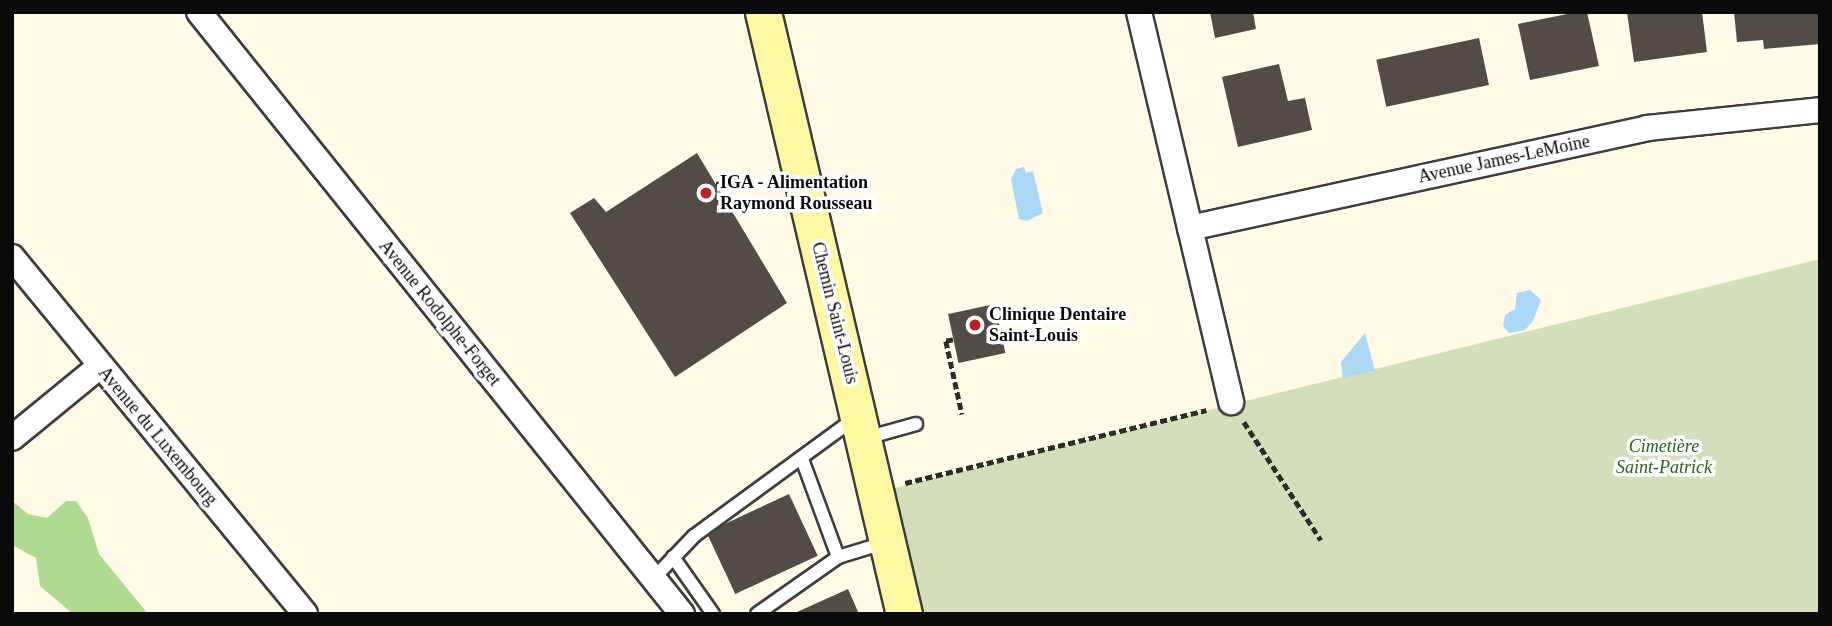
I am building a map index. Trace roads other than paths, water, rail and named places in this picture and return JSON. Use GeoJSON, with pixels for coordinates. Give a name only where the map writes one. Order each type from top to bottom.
{"type":"FeatureCollection","features":[{"type":"Feature","properties":{"kind":"street","name":"Avenue Rodolphe-Forget"},"geometry":{"type":"LineString","coordinates":[[199,12],[682,614]]}},
{"type":"Feature","properties":{"kind":"street","name":"Chemin Saint-Louis"},"geometry":{"type":"LineString","coordinates":[[763,12],[863,426],[904,614]]}},
{"type":"Feature","properties":{"kind":"street"},"geometry":{"type":"LineString","coordinates":[[1139,12],[1231,401]]}},
{"type":"Feature","properties":{"kind":"street","name":"Avenue James-LeMoine"},"geometry":{"type":"LineString","coordinates":[[1190,228],[1647,128],[1820,110]]}},
{"type":"Feature","properties":{"kind":"street","name":"Avenue du Luxembourg"},"geometry":{"type":"LineString","coordinates":[[12,257],[305,614]]}},
{"type":"Feature","properties":{"kind":"street"},"geometry":{"type":"LineString","coordinates":[[12,438],[100,366]]}},
{"type":"Feature","properties":{"kind":"lane"},"geometry":{"type":"LineString","coordinates":[[653,578],[694,536],[802,459],[863,426],[916,424]]}},
{"type":"Feature","properties":{"kind":"lane"},"geometry":{"type":"LineString","coordinates":[[802,459],[838,557]]}},
{"type":"Feature","properties":{"kind":"lane"},"geometry":{"type":"LineString","coordinates":[[757,614],[838,557],[888,542]]}},
{"type":"Feature","properties":{"kind":"lane"},"geometry":{"type":"LineString","coordinates":[[673,557],[713,614]]}},
{"type":"Feature","properties":{"kind":"water"},"geometry":{"type":"Polygon","coordinates":[[[1024,167],[1026,173],[1033,171],[1043,213],[1027,221],[1019,219],[1011,179],[1016,169],[1024,167]]]}},
{"type":"Feature","properties":{"kind":"water"},"geometry":{"type":"Polygon","coordinates":[[[1530,290],[1541,300],[1533,321],[1525,330],[1509,333],[1503,326],[1505,315],[1515,309],[1517,293],[1530,290]]]}},
{"type":"Feature","properties":{"kind":"water"},"geometry":{"type":"Polygon","coordinates":[[[1365,333],[1375,370],[1343,378],[1341,362],[1365,333]]]}},
{"type":"Feature","properties":{"kind":"place","name":"IGA - Alimentation Raymond Rousseau"},"geometry":{"type":"Point","coordinates":[706,193]}},
{"type":"Feature","properties":{"kind":"place","name":"Clinique Dentaire Saint-Louis"},"geometry":{"type":"Point","coordinates":[975,325]}},
{"type":"Feature","properties":{"kind":"park label","name":"Cimetière Saint-Patrick"},"geometry":{"type":"Point","coordinates":[1664,457]}}]}
